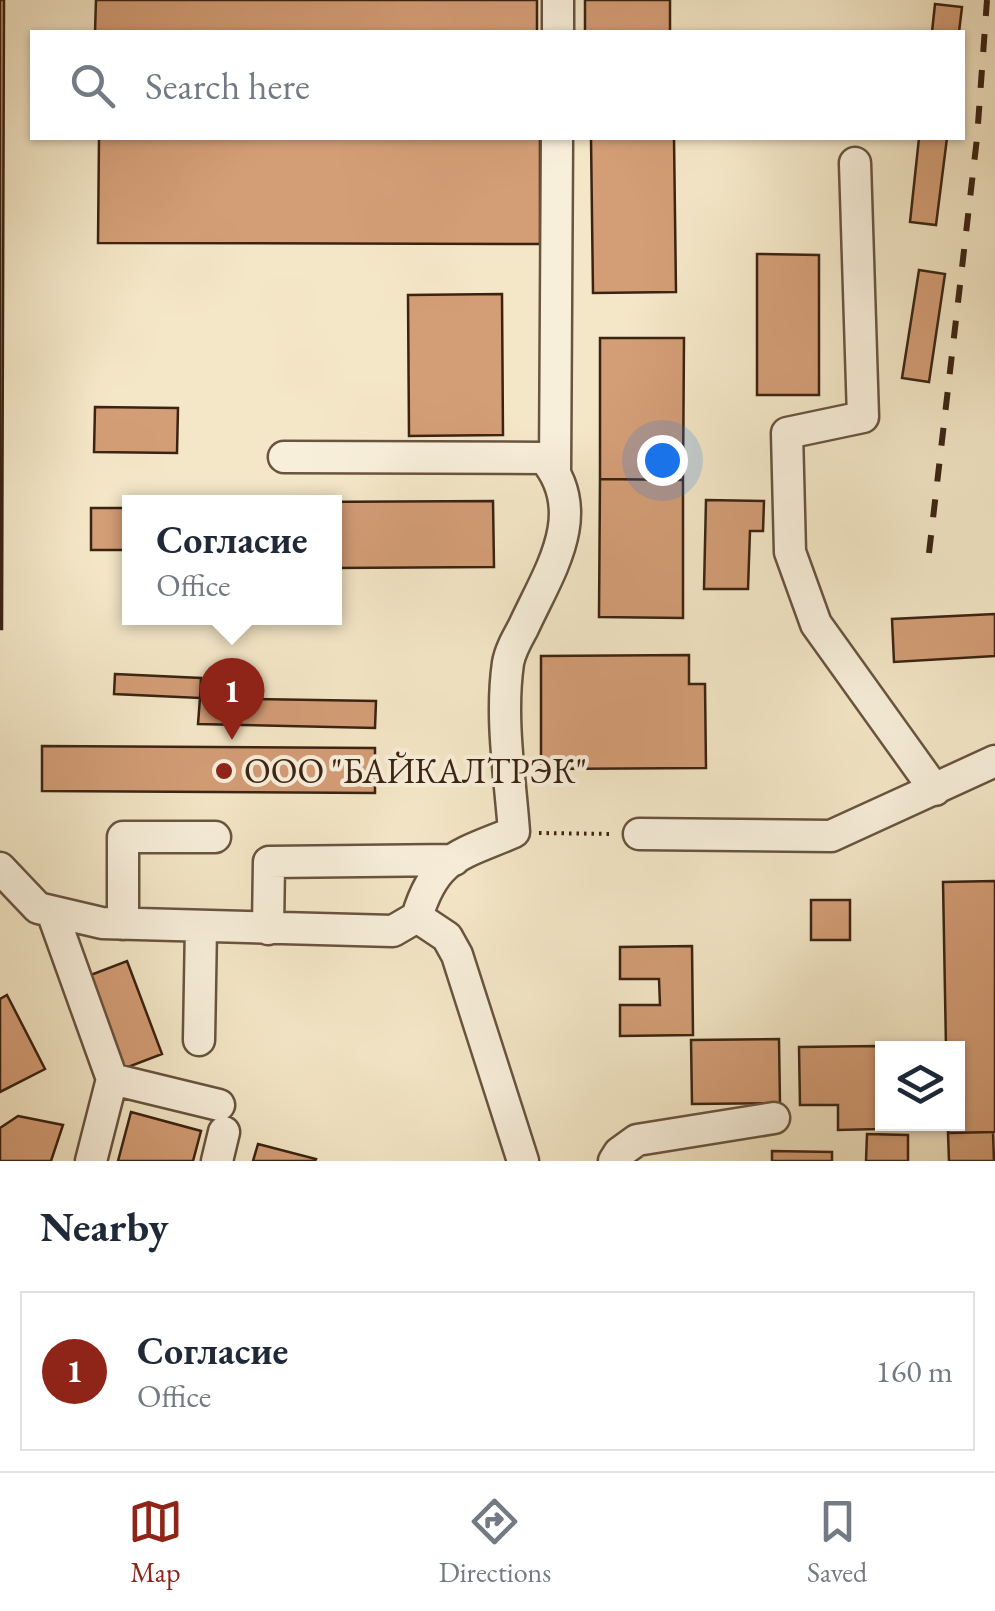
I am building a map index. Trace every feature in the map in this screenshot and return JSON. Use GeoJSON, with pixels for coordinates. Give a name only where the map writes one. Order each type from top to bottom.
{"type":"FeatureCollection","features":[{"type":"Feature","properties":{"kind":"street"},"geometry":{"type":"LineString","coordinates":[[558,0],[558,30]]}},
{"type":"Feature","properties":{"kind":"street"},"geometry":{"type":"LineString","coordinates":[[0,868],[38,908],[102,923],[393,931],[418,917],[425,888],[436,872],[514,832],[505,691],[509,657],[562,542],[567,505],[556,472],[558,140]]}},
{"type":"Feature","properties":{"kind":"street"},"geometry":{"type":"LineString","coordinates":[[855,163],[863,416],[786,433],[790,552],[816,624],[935,790]]}},
{"type":"Feature","properties":{"kind":"street"},"geometry":{"type":"LineString","coordinates":[[284,457],[544,458],[556,472]]}},
{"type":"Feature","properties":{"kind":"street"},"geometry":{"type":"LineString","coordinates":[[639,834],[832,836],[992,767]]}},
{"type":"Feature","properties":{"kind":"street"},"geometry":{"type":"LineString","coordinates":[[123,924],[123,837],[215,837]]}},
{"type":"Feature","properties":{"kind":"street"},"geometry":{"type":"LineString","coordinates":[[268,928],[269,862],[454,860]]}},
{"type":"Feature","properties":{"kind":"street"},"geometry":{"type":"LineString","coordinates":[[52,912],[112,1078],[91,1161]]}},
{"type":"Feature","properties":{"kind":"street"},"geometry":{"type":"LineString","coordinates":[[418,917],[448,937],[522,1161]]}},
{"type":"Feature","properties":{"kind":"street"},"geometry":{"type":"LineString","coordinates":[[199,1040],[201,926]]}},
{"type":"Feature","properties":{"kind":"street"},"geometry":{"type":"LineString","coordinates":[[112,1078],[220,1133]]}},
{"type":"Feature","properties":{"kind":"street"},"geometry":{"type":"LineString","coordinates":[[614,1161],[637,1140],[774,1118]]}},
{"type":"Feature","properties":{"kind":"path"},"geometry":{"type":"LineString","coordinates":[[514,832],[639,834]]}},
{"type":"Feature","properties":{"kind":"building"},"geometry":{"type":"Polygon","coordinates":[[[0,0],[4,0],[2,629],[0,629],[0,0]]]}},
{"type":"Feature","properties":{"kind":"building"},"geometry":{"type":"Polygon","coordinates":[[[96,0],[537,0],[537,30],[95,30],[96,0]]]}},
{"type":"Feature","properties":{"kind":"building"},"geometry":{"type":"Polygon","coordinates":[[[585,0],[670,0],[670,30],[585,30],[585,0]]]}},
{"type":"Feature","properties":{"kind":"building"},"geometry":{"type":"Polygon","coordinates":[[[935,4],[962,7],[959,30],[932,30],[935,4]]]}},
{"type":"Feature","properties":{"kind":"building"},"geometry":{"type":"Polygon","coordinates":[[[99,140],[540,140],[540,244],[98,243],[99,140]]]}},
{"type":"Feature","properties":{"kind":"building"},"geometry":{"type":"Polygon","coordinates":[[[591,140],[674,140],[676,292],[593,293],[591,140]]]}},
{"type":"Feature","properties":{"kind":"building"},"geometry":{"type":"Polygon","coordinates":[[[919,140],[947,140],[936,225],[910,222],[919,140]]]}},
{"type":"Feature","properties":{"kind":"building"},"geometry":{"type":"Polygon","coordinates":[[[757,254],[819,255],[819,395],[757,395],[757,254]]]}},
{"type":"Feature","properties":{"kind":"building"},"geometry":{"type":"Polygon","coordinates":[[[919,270],[945,274],[929,382],[902,378],[919,270]]]}},
{"type":"Feature","properties":{"kind":"building"},"geometry":{"type":"Polygon","coordinates":[[[502,294],[503,435],[409,436],[408,295],[502,294]]]}},
{"type":"Feature","properties":{"kind":"building"},"geometry":{"type":"Polygon","coordinates":[[[600,338],[684,338],[683,480],[600,479],[600,338]]]}},
{"type":"Feature","properties":{"kind":"building"},"geometry":{"type":"Polygon","coordinates":[[[95,407],[178,408],[177,453],[94,452],[95,407]]]}},
{"type":"Feature","properties":{"kind":"building"},"geometry":{"type":"Polygon","coordinates":[[[600,479],[683,480],[683,618],[599,617],[600,479]]]}},
{"type":"Feature","properties":{"kind":"building"},"geometry":{"type":"Polygon","coordinates":[[[706,500],[764,501],[763,531],[750,531],[748,589],[704,589],[706,500]]]}},
{"type":"Feature","properties":{"kind":"building"},"geometry":{"type":"Polygon","coordinates":[[[493,501],[494,567],[342,568],[342,502],[493,501]]]}},
{"type":"Feature","properties":{"kind":"building"},"geometry":{"type":"Polygon","coordinates":[[[91,508],[122,508],[122,550],[91,550],[91,508]]]}},
{"type":"Feature","properties":{"kind":"building"},"geometry":{"type":"Polygon","coordinates":[[[995,614],[995,656],[894,662],[892,619],[995,614]]]}},
{"type":"Feature","properties":{"kind":"building"},"geometry":{"type":"Polygon","coordinates":[[[689,655],[689,684],[705,684],[706,768],[541,769],[541,656],[689,655]]]}},
{"type":"Feature","properties":{"kind":"building"},"geometry":{"type":"Polygon","coordinates":[[[115,674],[201,678],[200,698],[114,694],[115,674]]]}},
{"type":"Feature","properties":{"kind":"building"},"geometry":{"type":"Polygon","coordinates":[[[200,698],[376,701],[375,728],[198,724],[200,698]]]}},
{"type":"Feature","properties":{"kind":"building"},"geometry":{"type":"Polygon","coordinates":[[[42,746],[375,748],[375,793],[42,791],[42,746]]]}},
{"type":"Feature","properties":{"kind":"building"},"geometry":{"type":"Polygon","coordinates":[[[995,881],[995,1132],[948,1133],[965,1131],[965,1041],[946,1041],[943,882],[995,881]]]}},
{"type":"Feature","properties":{"kind":"building"},"geometry":{"type":"Polygon","coordinates":[[[811,900],[850,900],[850,940],[811,940],[811,900]]]}},
{"type":"Feature","properties":{"kind":"building"},"geometry":{"type":"Polygon","coordinates":[[[692,946],[693,1035],[620,1036],[620,1005],[660,1005],[659,979],[620,979],[620,947],[692,946]]]}},
{"type":"Feature","properties":{"kind":"building"},"geometry":{"type":"Polygon","coordinates":[[[127,961],[162,1054],[123,1069],[88,976],[127,961]]]}},
{"type":"Feature","properties":{"kind":"building"},"geometry":{"type":"Polygon","coordinates":[[[7,995],[45,1069],[0,1092],[0,999],[7,995]]]}},
{"type":"Feature","properties":{"kind":"building"},"geometry":{"type":"Polygon","coordinates":[[[779,1039],[780,1103],[692,1104],[691,1040],[779,1039]]]}},
{"type":"Feature","properties":{"kind":"building"},"geometry":{"type":"Polygon","coordinates":[[[875,1046],[875,1129],[838,1130],[838,1105],[800,1105],[799,1047],[875,1046]]]}},
{"type":"Feature","properties":{"kind":"building"},"geometry":{"type":"Polygon","coordinates":[[[131,1112],[201,1131],[193,1161],[118,1161],[131,1112]]]}},
{"type":"Feature","properties":{"kind":"building"},"geometry":{"type":"Polygon","coordinates":[[[18,1116],[63,1125],[51,1161],[0,1161],[0,1128],[18,1116]]]}},
{"type":"Feature","properties":{"kind":"building"},"geometry":{"type":"Polygon","coordinates":[[[993,1132],[994,1161],[949,1161],[948,1133],[993,1132]]]}},
{"type":"Feature","properties":{"kind":"building"},"geometry":{"type":"Polygon","coordinates":[[[867,1134],[908,1135],[908,1161],[866,1161],[867,1134]]]}},
{"type":"Feature","properties":{"kind":"building"},"geometry":{"type":"Polygon","coordinates":[[[258,1144],[316,1159],[253,1161],[258,1144]]]}},
{"type":"Feature","properties":{"kind":"building"},"geometry":{"type":"Polygon","coordinates":[[[772,1151],[832,1152],[832,1161],[772,1161],[772,1151]]]}},
{"type":"Feature","properties":{"kind":"railway"},"geometry":{"type":"LineString","coordinates":[[929,553],[977,138],[987,0]]}},
{"type":"Feature","properties":{"kind":"place","name":"Согласие"},"geometry":{"type":"Point","coordinates":[232,740]}},
{"type":"Feature","properties":{"kind":"place","name":"ООО \"БАЙКАЛТРЭК\""},"geometry":{"type":"Point","coordinates":[224,771]}}]}
